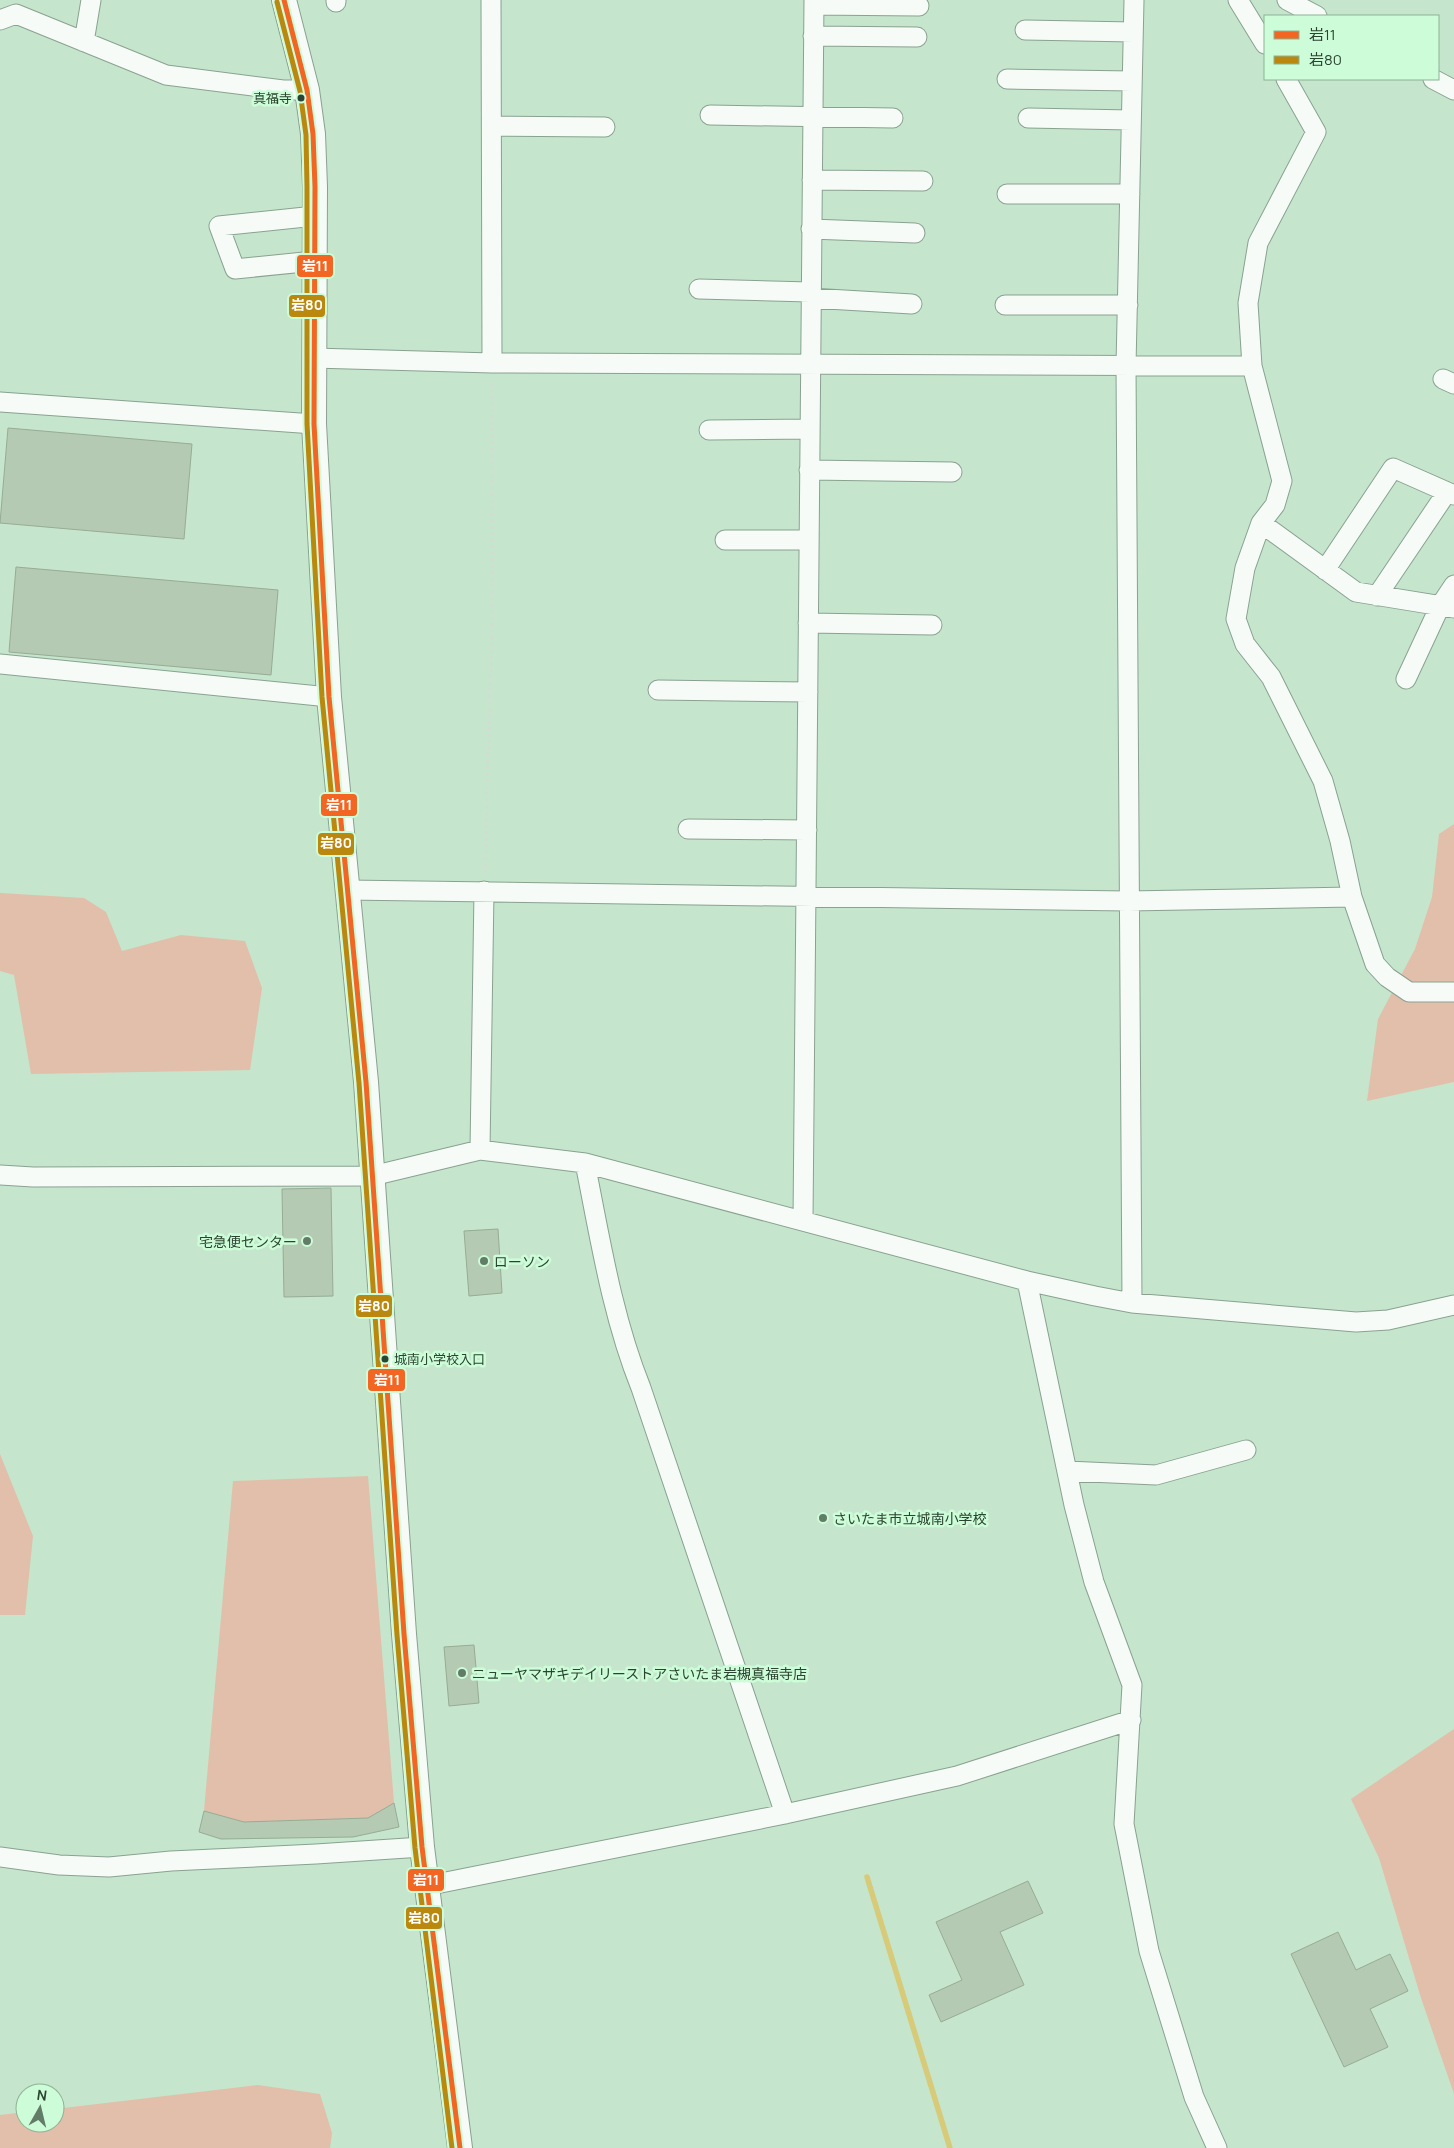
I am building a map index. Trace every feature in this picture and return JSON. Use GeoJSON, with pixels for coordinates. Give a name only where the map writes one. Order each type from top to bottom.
{"type":"FeatureCollection","features":[{"type":"Feature","properties":{"kind":"main road"},"geometry":{"type":"LineString","coordinates":[[284,0],[306,90],[313,134],[315,216],[314,424],[329,697],[346,890],[366,1082],[404,1624],[422,1847],[460,2148]]}},
{"type":"Feature","properties":{"kind":"street"},"geometry":{"type":"LineString","coordinates":[[84,42],[92,0]]}},
{"type":"Feature","properties":{"kind":"street"},"geometry":{"type":"LineString","coordinates":[[491,0],[492,363]]}},
{"type":"Feature","properties":{"kind":"street"},"geometry":{"type":"LineString","coordinates":[[1132,1303],[1126,366],[1134,0]]}},
{"type":"Feature","properties":{"kind":"street"},"geometry":{"type":"LineString","coordinates":[[1238,0],[1264,42]]}},
{"type":"Feature","properties":{"kind":"street"},"geometry":{"type":"LineString","coordinates":[[1292,1],[1315,15]]}},
{"type":"Feature","properties":{"kind":"street"},"geometry":{"type":"LineString","coordinates":[[803,1221],[814,2],[919,6]]}},
{"type":"Feature","properties":{"kind":"street"},"geometry":{"type":"LineString","coordinates":[[0,20],[16,14],[166,75],[283,90],[306,90]]}},
{"type":"Feature","properties":{"kind":"street"},"geometry":{"type":"LineString","coordinates":[[1025,30],[1133,32]]}},
{"type":"Feature","properties":{"kind":"street"},"geometry":{"type":"LineString","coordinates":[[813,36],[917,37]]}},
{"type":"Feature","properties":{"kind":"street"},"geometry":{"type":"LineString","coordinates":[[1007,79],[1132,81]]}},
{"type":"Feature","properties":{"kind":"street"},"geometry":{"type":"LineString","coordinates":[[1287,80],[1316,132],[1258,243],[1248,303],[1252,366],[1282,481],[1275,505],[1261,523],[1245,568],[1236,619],[1245,644],[1271,677],[1323,781],[1340,841],[1352,897],[1375,964],[1387,977],[1410,992],[1454,992]]}},
{"type":"Feature","properties":{"kind":"street"},"geometry":{"type":"LineString","coordinates":[[1435,80],[1454,90]]}},
{"type":"Feature","properties":{"kind":"street"},"geometry":{"type":"LineString","coordinates":[[710,115],[893,118]]}},
{"type":"Feature","properties":{"kind":"street"},"geometry":{"type":"LineString","coordinates":[[1028,118],[1132,120]]}},
{"type":"Feature","properties":{"kind":"street"},"geometry":{"type":"LineString","coordinates":[[492,126],[605,127]]}},
{"type":"Feature","properties":{"kind":"street"},"geometry":{"type":"LineString","coordinates":[[812,180],[922,181]]}},
{"type":"Feature","properties":{"kind":"street"},"geometry":{"type":"LineString","coordinates":[[1007,194],[1130,194]]}},
{"type":"Feature","properties":{"kind":"street"},"geometry":{"type":"LineString","coordinates":[[314,261],[235,270],[219,226],[315,216]]}},
{"type":"Feature","properties":{"kind":"street"},"geometry":{"type":"LineString","coordinates":[[811,229],[915,233]]}},
{"type":"Feature","properties":{"kind":"street"},"geometry":{"type":"LineString","coordinates":[[699,289],[810,295],[912,304]]}},
{"type":"Feature","properties":{"kind":"street"},"geometry":{"type":"LineString","coordinates":[[1005,305],[1128,305]]}},
{"type":"Feature","properties":{"kind":"street"},"geometry":{"type":"LineString","coordinates":[[313,358],[492,363],[1252,366]]}},
{"type":"Feature","properties":{"kind":"street"},"geometry":{"type":"LineString","coordinates":[[0,402],[314,424]]}},
{"type":"Feature","properties":{"kind":"street"},"geometry":{"type":"LineString","coordinates":[[709,430],[809,429]]}},
{"type":"Feature","properties":{"kind":"street"},"geometry":{"type":"LineString","coordinates":[[1325,570],[1393,468],[1450,493],[1377,596]]}},
{"type":"Feature","properties":{"kind":"street"},"geometry":{"type":"LineString","coordinates":[[809,470],[952,472]]}},
{"type":"Feature","properties":{"kind":"street"},"geometry":{"type":"LineString","coordinates":[[1261,523],[1356,592],[1447,607]]}},
{"type":"Feature","properties":{"kind":"street"},"geometry":{"type":"LineString","coordinates":[[725,540],[809,540]]}},
{"type":"Feature","properties":{"kind":"street"},"geometry":{"type":"LineString","coordinates":[[1406,679],[1447,607],[1454,585]]}},
{"type":"Feature","properties":{"kind":"street"},"geometry":{"type":"LineString","coordinates":[[808,623],[932,625]]}},
{"type":"Feature","properties":{"kind":"street"},"geometry":{"type":"LineString","coordinates":[[0,664],[329,697]]}},
{"type":"Feature","properties":{"kind":"street"},"geometry":{"type":"LineString","coordinates":[[658,690],[808,692]]}},
{"type":"Feature","properties":{"kind":"street"},"geometry":{"type":"LineString","coordinates":[[688,829],[807,830]]}},
{"type":"Feature","properties":{"kind":"street"},"geometry":{"type":"LineString","coordinates":[[346,890],[1128,901],[1352,897]]}},
{"type":"Feature","properties":{"kind":"street"},"geometry":{"type":"LineString","coordinates":[[480,1150],[484,891]]}},
{"type":"Feature","properties":{"kind":"street"},"geometry":{"type":"LineString","coordinates":[[0,1175],[33,1177],[372,1176],[480,1150],[585,1162],[1027,1281],[1132,1303],[1356,1322],[1388,1320],[1454,1305]]}},
{"type":"Feature","properties":{"kind":"street"},"geometry":{"type":"LineString","coordinates":[[585,1162],[626,1351],[641,1388],[785,1814]]}},
{"type":"Feature","properties":{"kind":"street"},"geometry":{"type":"LineString","coordinates":[[1027,1281],[1066,1471],[1094,1582],[1132,1685],[1124,1824],[1149,1951],[1194,2096],[1217,2148]]}},
{"type":"Feature","properties":{"kind":"street"},"geometry":{"type":"LineString","coordinates":[[1066,1471],[1156,1475],[1246,1450]]}},
{"type":"Feature","properties":{"kind":"street"},"geometry":{"type":"LineString","coordinates":[[426,1886],[785,1814],[957,1776],[1131,1720]]}},
{"type":"Feature","properties":{"kind":"street"},"geometry":{"type":"LineString","coordinates":[[0,1857],[58,1865],[110,1867],[171,1861],[422,1847]]}},
{"type":"Feature","properties":{"kind":"path"},"geometry":{"type":"LineString","coordinates":[[484,891],[492,627],[492,363]]}},
{"type":"Feature","properties":{"kind":"shaded area"},"geometry":{"type":"Polygon","coordinates":[[[1454,824],[1454,1082],[1367,1101],[1378,1019],[1415,949],[1432,897],[1439,834],[1454,824]]]}},
{"type":"Feature","properties":{"kind":"shaded area"},"geometry":{"type":"Polygon","coordinates":[[[0,893],[84,898],[106,912],[122,951],[181,935],[245,941],[262,988],[250,1070],[31,1074],[14,975],[0,971],[0,893]]]}},
{"type":"Feature","properties":{"kind":"shaded area"},"geometry":{"type":"Polygon","coordinates":[[[0,1454],[33,1536],[25,1615],[0,1615],[0,1454]]]}},
{"type":"Feature","properties":{"kind":"shaded area"},"geometry":{"type":"Polygon","coordinates":[[[368,1476],[394,1803],[368,1818],[244,1822],[204,1811],[233,1481],[368,1476]]]}},
{"type":"Feature","properties":{"kind":"shaded area"},"geometry":{"type":"Polygon","coordinates":[[[1454,1729],[1454,2094],[1421,1998],[1379,1858],[1351,1799],[1454,1729]]]}},
{"type":"Feature","properties":{"kind":"shaded area"},"geometry":{"type":"Polygon","coordinates":[[[258,2085],[320,2094],[332,2133],[330,2148],[0,2148],[0,2115],[15,2113],[15,2133],[65,2133],[65,2108],[258,2085]]]}},
{"type":"Feature","properties":{"kind":"building"},"geometry":{"type":"Polygon","coordinates":[[[8,428],[192,444],[184,539],[0,523],[8,428]]]}},
{"type":"Feature","properties":{"kind":"building"},"geometry":{"type":"Polygon","coordinates":[[[16,567],[278,590],[271,675],[9,652],[16,567]]]}},
{"type":"Feature","properties":{"kind":"building"},"geometry":{"type":"Polygon","coordinates":[[[331,1188],[333,1296],[284,1297],[282,1189],[331,1188]]]}},
{"type":"Feature","properties":{"kind":"building"},"geometry":{"type":"Polygon","coordinates":[[[498,1229],[502,1293],[469,1296],[464,1231],[498,1229]]]}},
{"type":"Feature","properties":{"kind":"building"},"geometry":{"type":"Polygon","coordinates":[[[474,1645],[479,1703],[449,1706],[444,1647],[474,1645]]]}},
{"type":"Feature","properties":{"kind":"building"},"geometry":{"type":"Polygon","coordinates":[[[394,1803],[399,1827],[353,1837],[221,1839],[199,1832],[204,1811],[244,1822],[368,1818],[394,1803]]]}},
{"type":"Feature","properties":{"kind":"building"},"geometry":{"type":"Polygon","coordinates":[[[1028,1881],[1043,1913],[1000,1932],[1024,1985],[941,2022],[929,1995],[962,1980],[936,1922],[1028,1881]]]}},
{"type":"Feature","properties":{"kind":"building"},"geometry":{"type":"Polygon","coordinates":[[[1338,1932],[1356,1970],[1390,1954],[1408,1991],[1370,2009],[1388,2047],[1344,2067],[1291,1954],[1338,1932]]]}},
{"type":"Feature","properties":{"kind":"waterway"},"geometry":{"type":"LineString","coordinates":[[867,1877],[950,2148]]}},
{"type":"Feature","properties":{"kind":"transit line","name":"岩11"},"geometry":{"type":"LineString","coordinates":[[284,0],[307,90],[313,134],[315,187],[314,424],[329,697],[366,1082],[404,1634],[422,1847],[460,2148]]}},
{"type":"Feature","properties":{"kind":"transit line","name":"岩80"},"geometry":{"type":"LineString","coordinates":[[277,2],[300,91],[306,135],[307,424],[322,697],[359,1083],[397,1635],[415,1848],[452,2148]]}},
{"type":"Feature","properties":{"kind":"place","name":"真福寺"},"geometry":{"type":"Point","coordinates":[301,98]}},
{"type":"Feature","properties":{"kind":"place","name":"宅急便センター"},"geometry":{"type":"Point","coordinates":[307,1241]}},
{"type":"Feature","properties":{"kind":"place","name":"ローソン"},"geometry":{"type":"Point","coordinates":[484,1261]}},
{"type":"Feature","properties":{"kind":"place","name":"城南小学校入口"},"geometry":{"type":"Point","coordinates":[385,1359]}},
{"type":"Feature","properties":{"kind":"place","name":"さいたま市立城南小学校"},"geometry":{"type":"Point","coordinates":[823,1518]}},
{"type":"Feature","properties":{"kind":"place","name":"ニューヤマザキデイリーストアさいたま岩槻真福寺店"},"geometry":{"type":"Point","coordinates":[462,1673]}}]}
